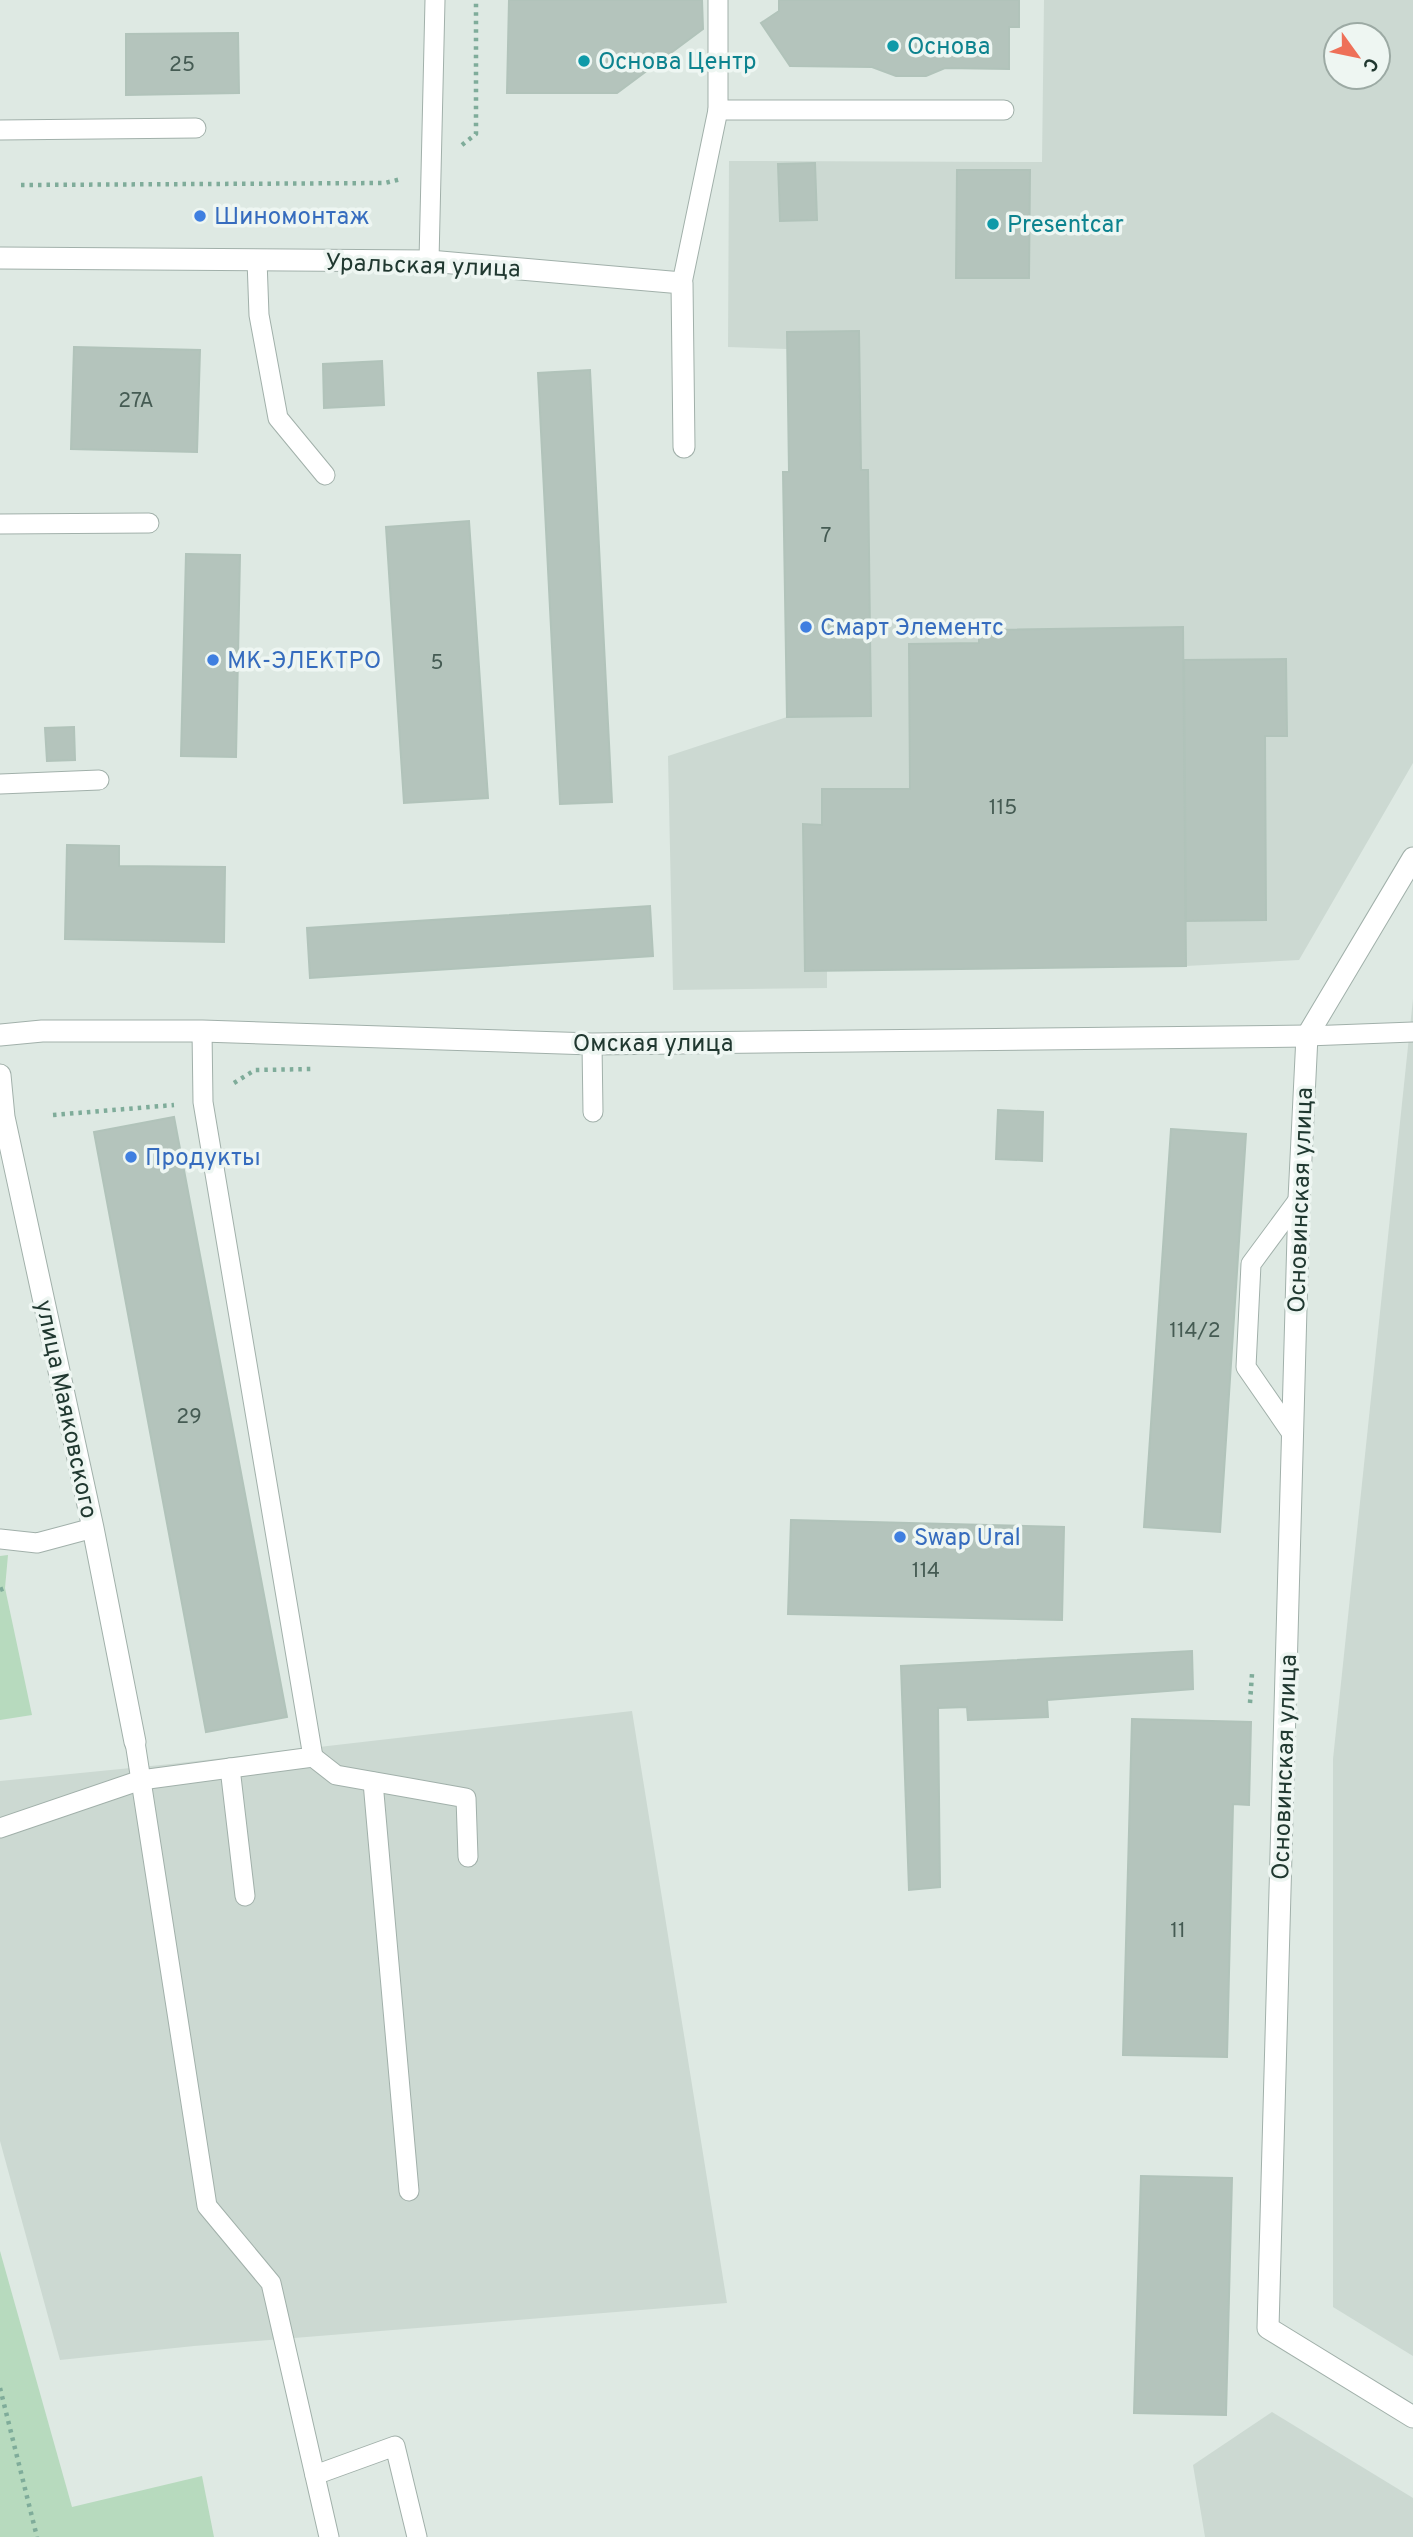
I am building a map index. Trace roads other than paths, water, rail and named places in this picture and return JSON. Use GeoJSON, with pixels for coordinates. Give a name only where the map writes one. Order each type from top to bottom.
{"type":"FeatureCollection","features":[{"type":"Feature","properties":{"kind":"street","name":"Уральская улица"},"geometry":{"type":"LineString","coordinates":[[0,258],[429,261],[682,283]]}},
{"type":"Feature","properties":{"kind":"street"},"geometry":{"type":"LineString","coordinates":[[682,283],[684,447]]}},
{"type":"Feature","properties":{"kind":"street"},"geometry":{"type":"LineString","coordinates":[[1307,1036],[1413,858]]}},
{"type":"Feature","properties":{"kind":"street","name":"Омская улица"},"geometry":{"type":"LineString","coordinates":[[0,1035],[42,1031],[202,1031],[592,1044],[1307,1036]]}},
{"type":"Feature","properties":{"kind":"street","name":"Основинская улица"},"geometry":{"type":"LineString","coordinates":[[1307,1036],[1299,1199],[1268,2328],[1413,2417]]}},
{"type":"Feature","properties":{"kind":"street","name":"улица Маяковского"},"geometry":{"type":"LineString","coordinates":[[0,1075],[4,1117],[93,1528],[135,1742]]}},
{"type":"Feature","properties":{"kind":"lane"},"geometry":{"type":"LineString","coordinates":[[429,261],[435,0]]}},
{"type":"Feature","properties":{"kind":"lane"},"geometry":{"type":"LineString","coordinates":[[682,283],[718,110],[718,0]]}},
{"type":"Feature","properties":{"kind":"lane"},"geometry":{"type":"LineString","coordinates":[[718,110],[1004,110]]}},
{"type":"Feature","properties":{"kind":"lane"},"geometry":{"type":"LineString","coordinates":[[0,130],[196,128]]}},
{"type":"Feature","properties":{"kind":"lane"},"geometry":{"type":"LineString","coordinates":[[257,260],[259,315],[278,418],[325,475]]}},
{"type":"Feature","properties":{"kind":"lane"},"geometry":{"type":"LineString","coordinates":[[0,524],[149,523]]}},
{"type":"Feature","properties":{"kind":"lane"},"geometry":{"type":"LineString","coordinates":[[0,784],[99,780]]}},
{"type":"Feature","properties":{"kind":"lane"},"geometry":{"type":"LineString","coordinates":[[202,1031],[203,1102],[313,1758]]}},
{"type":"Feature","properties":{"kind":"lane"},"geometry":{"type":"LineString","coordinates":[[1307,1036],[1413,1032]]}},
{"type":"Feature","properties":{"kind":"lane"},"geometry":{"type":"LineString","coordinates":[[592,1044],[593,1112]]}},
{"type":"Feature","properties":{"kind":"lane"},"geometry":{"type":"LineString","coordinates":[[1293,1435],[1246,1367],[1251,1264],[1299,1199]]}},
{"type":"Feature","properties":{"kind":"lane"},"geometry":{"type":"LineString","coordinates":[[0,1539],[37,1543],[93,1528]]}},
{"type":"Feature","properties":{"kind":"lane"},"geometry":{"type":"LineString","coordinates":[[135,1742],[207,2206],[271,2283],[329,2537]]}},
{"type":"Feature","properties":{"kind":"lane"},"geometry":{"type":"LineString","coordinates":[[0,1828],[141,1780],[313,1758],[337,1775],[466,1798],[468,1857]]}},
{"type":"Feature","properties":{"kind":"lane"},"geometry":{"type":"LineString","coordinates":[[230,1768],[245,1896]]}},
{"type":"Feature","properties":{"kind":"lane"},"geometry":{"type":"LineString","coordinates":[[373,1782],[409,2191]]}},
{"type":"Feature","properties":{"kind":"lane"},"geometry":{"type":"LineString","coordinates":[[315,2474],[395,2446],[417,2537]]}},
{"type":"Feature","properties":{"kind":"place","name":"Основа"},"geometry":{"type":"Point","coordinates":[893,46]}},
{"type":"Feature","properties":{"kind":"place","name":"Основа Центр"},"geometry":{"type":"Point","coordinates":[584,61]}},
{"type":"Feature","properties":{"kind":"place","name":"Шиномонтаж"},"geometry":{"type":"Point","coordinates":[200,216]}},
{"type":"Feature","properties":{"kind":"place","name":"Presentcar"},"geometry":{"type":"Point","coordinates":[993,224]}},
{"type":"Feature","properties":{"kind":"place","name":"Смарт Элементс"},"geometry":{"type":"Point","coordinates":[806,627]}},
{"type":"Feature","properties":{"kind":"place","name":"МК-ЭЛЕКТРО"},"geometry":{"type":"Point","coordinates":[213,660]}},
{"type":"Feature","properties":{"kind":"place","name":"Продукты"},"geometry":{"type":"Point","coordinates":[131,1157]}},
{"type":"Feature","properties":{"kind":"place","name":"Swap Ural"},"geometry":{"type":"Point","coordinates":[900,1537]}}]}
